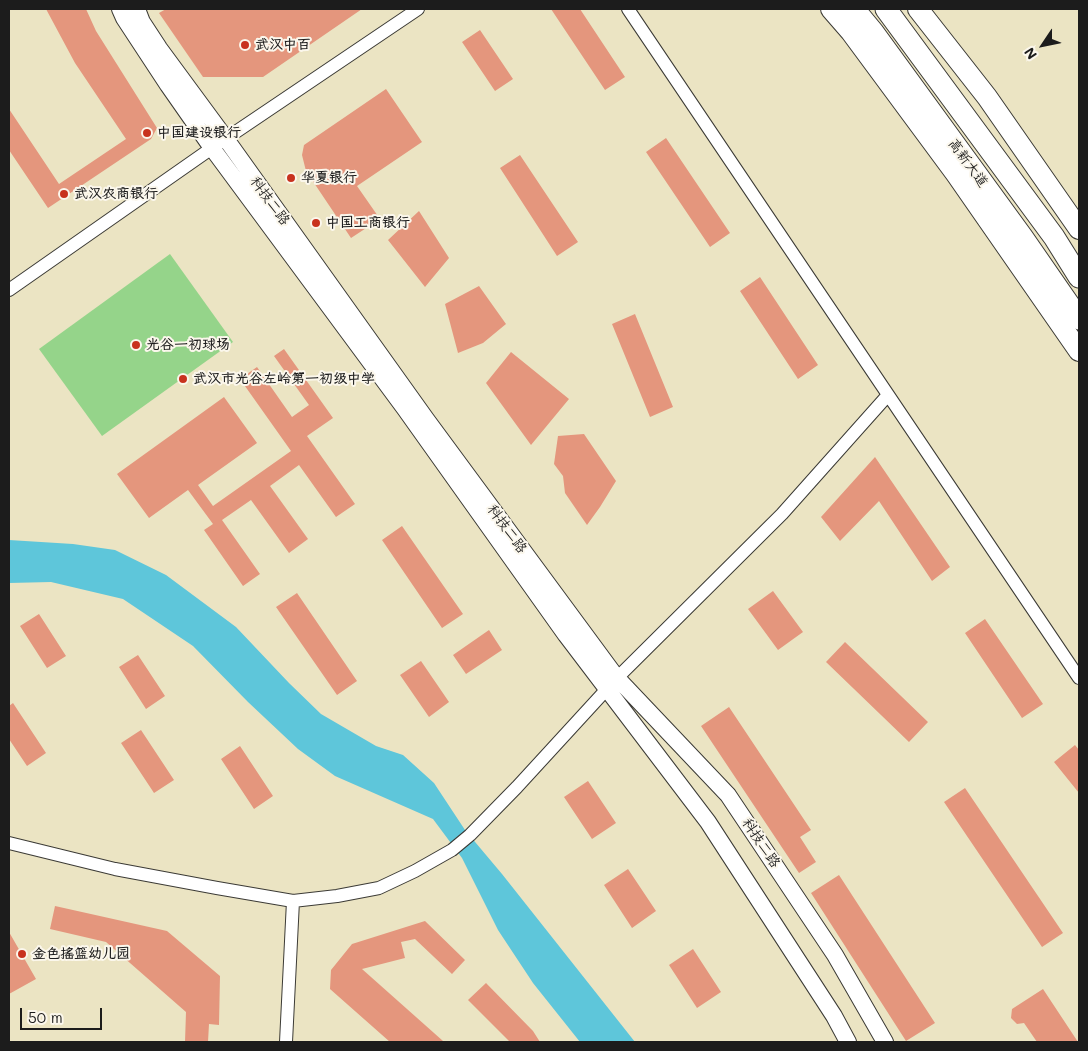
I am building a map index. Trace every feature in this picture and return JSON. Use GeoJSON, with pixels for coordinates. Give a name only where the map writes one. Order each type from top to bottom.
{"type":"FeatureCollection","features":[{"type":"Feature","properties":{"kind":"highway","name":"高新大道"},"geometry":{"type":"LineString","coordinates":[[854,9],[873,32],[1023,238],[1079,319]]}},
{"type":"Feature","properties":{"kind":"highway","name":"高新大道"},"geometry":{"type":"LineString","coordinates":[[886,9],[1054,237],[1079,277]]}},
{"type":"Feature","properties":{"kind":"main road"},"geometry":{"type":"LineString","coordinates":[[832,9],[956,174],[1079,351]]}},
{"type":"Feature","properties":{"kind":"main road"},"geometry":{"type":"LineString","coordinates":[[918,9],[987,97],[1079,228]]}},
{"type":"Feature","properties":{"kind":"street","name":"科技二路"},"geometry":{"type":"LineString","coordinates":[[120,9],[135,35],[421,411],[708,822],[834,1016],[848,1042]]}},
{"type":"Feature","properties":{"kind":"street","name":"科技二路"},"geometry":{"type":"LineString","coordinates":[[136,9],[142,22],[219,144]]}},
{"type":"Feature","properties":{"kind":"street"},"geometry":{"type":"LineString","coordinates":[[9,290],[418,9]]}},
{"type":"Feature","properties":{"kind":"street"},"geometry":{"type":"LineString","coordinates":[[628,9],[1079,678]]}},
{"type":"Feature","properties":{"kind":"street"},"geometry":{"type":"LineString","coordinates":[[9,843],[115,869],[293,901],[337,896],[379,888],[415,871],[452,850],[470,835],[517,787],[612,683],[782,514],[888,395]]}},
{"type":"Feature","properties":{"kind":"street","name":"科技二路"},"geometry":{"type":"LineString","coordinates":[[612,683],[728,795],[835,955],[885,1042]]}},
{"type":"Feature","properties":{"kind":"street"},"geometry":{"type":"LineString","coordinates":[[286,1042],[293,901]]}},
{"type":"Feature","properties":{"kind":"green space","name":"光谷一初球场"},"geometry":{"type":"Polygon","coordinates":[[[170,254],[233,342],[102,436],[39,349],[170,254]]]}},
{"type":"Feature","properties":{"kind":"water"},"geometry":{"type":"Polygon","coordinates":[[[9,540],[73,544],[115,550],[166,575],[236,627],[321,714],[376,746],[403,755],[434,783],[465,830],[635,1042],[580,1042],[533,983],[498,930],[462,858],[433,819],[335,776],[298,749],[193,646],[123,599],[51,582],[9,583],[9,540]]]}},
{"type":"Feature","properties":{"kind":"building"},"geometry":{"type":"Polygon","coordinates":[[[46,9],[86,9],[96,31],[157,128],[151,139],[48,208],[9,150],[9,109],[59,184],[126,139],[75,63],[46,9]]]}},
{"type":"Feature","properties":{"kind":"building","name":"武汉中百"},"geometry":{"type":"Polygon","coordinates":[[[166,9],[362,9],[263,77],[203,77],[159,13],[166,9]]]}},
{"type":"Feature","properties":{"kind":"building"},"geometry":{"type":"Polygon","coordinates":[[[551,9],[580,9],[625,77],[605,90],[551,9]]]}},
{"type":"Feature","properties":{"kind":"building"},"geometry":{"type":"Polygon","coordinates":[[[480,30],[513,79],[495,91],[462,42],[480,30]]]}},
{"type":"Feature","properties":{"kind":"building"},"geometry":{"type":"Polygon","coordinates":[[[386,89],[422,142],[357,186],[380,219],[351,238],[306,171],[302,155],[304,145],[386,89]]]}},
{"type":"Feature","properties":{"kind":"building"},"geometry":{"type":"Polygon","coordinates":[[[666,138],[730,233],[710,247],[646,152],[666,138]]]}},
{"type":"Feature","properties":{"kind":"building"},"geometry":{"type":"Polygon","coordinates":[[[520,155],[578,242],[557,256],[500,168],[520,155]]]}},
{"type":"Feature","properties":{"kind":"building"},"geometry":{"type":"Polygon","coordinates":[[[419,211],[449,258],[425,287],[388,240],[419,211]]]}},
{"type":"Feature","properties":{"kind":"building"},"geometry":{"type":"Polygon","coordinates":[[[760,277],[818,365],[798,379],[740,291],[760,277]]]}},
{"type":"Feature","properties":{"kind":"building"},"geometry":{"type":"Polygon","coordinates":[[[479,286],[506,324],[483,343],[458,353],[445,304],[479,286]]]}},
{"type":"Feature","properties":{"kind":"building"},"geometry":{"type":"Polygon","coordinates":[[[635,314],[673,407],[650,417],[612,324],[635,314]]]}},
{"type":"Feature","properties":{"kind":"building"},"geometry":{"type":"Polygon","coordinates":[[[284,349],[333,418],[307,436],[355,504],[336,517],[299,465],[270,486],[308,539],[289,553],[251,500],[222,520],[260,574],[243,586],[204,530],[213,524],[188,490],[149,518],[117,474],[224,397],[257,443],[198,485],[213,506],[291,451],[240,379],[257,367],[292,417],[309,405],[274,356],[284,349]]]}},
{"type":"Feature","properties":{"kind":"building"},"geometry":{"type":"Polygon","coordinates":[[[511,352],[569,399],[531,445],[486,383],[511,352]]]}},
{"type":"Feature","properties":{"kind":"building"},"geometry":{"type":"Polygon","coordinates":[[[584,434],[616,481],[587,525],[565,493],[563,476],[554,464],[558,436],[584,434]]]}},
{"type":"Feature","properties":{"kind":"building"},"geometry":{"type":"Polygon","coordinates":[[[875,457],[950,567],[932,581],[879,501],[840,541],[821,517],[875,457]]]}},
{"type":"Feature","properties":{"kind":"building"},"geometry":{"type":"Polygon","coordinates":[[[402,526],[463,614],[442,628],[382,540],[402,526]]]}},
{"type":"Feature","properties":{"kind":"building"},"geometry":{"type":"Polygon","coordinates":[[[773,591],[803,632],[778,650],[748,609],[773,591]]]}},
{"type":"Feature","properties":{"kind":"building"},"geometry":{"type":"Polygon","coordinates":[[[297,593],[357,681],[337,695],[276,607],[297,593]]]}},
{"type":"Feature","properties":{"kind":"building"},"geometry":{"type":"Polygon","coordinates":[[[39,614],[66,656],[47,668],[20,626],[39,614]]]}},
{"type":"Feature","properties":{"kind":"building"},"geometry":{"type":"Polygon","coordinates":[[[985,619],[1043,704],[1022,718],[965,633],[985,619]]]}},
{"type":"Feature","properties":{"kind":"building"},"geometry":{"type":"Polygon","coordinates":[[[489,630],[502,650],[466,674],[453,655],[489,630]]]}},
{"type":"Feature","properties":{"kind":"building"},"geometry":{"type":"Polygon","coordinates":[[[845,642],[928,722],[909,742],[826,662],[845,642]]]}},
{"type":"Feature","properties":{"kind":"building"},"geometry":{"type":"Polygon","coordinates":[[[138,655],[165,696],[146,709],[119,667],[138,655]]]}},
{"type":"Feature","properties":{"kind":"building"},"geometry":{"type":"Polygon","coordinates":[[[421,661],[449,702],[429,717],[400,675],[421,661]]]}},
{"type":"Feature","properties":{"kind":"building"},"geometry":{"type":"Polygon","coordinates":[[[13,703],[46,753],[27,766],[9,739],[9,706],[13,703]]]}},
{"type":"Feature","properties":{"kind":"building"},"geometry":{"type":"Polygon","coordinates":[[[729,707],[811,830],[800,837],[816,862],[799,873],[701,726],[729,707]]]}},
{"type":"Feature","properties":{"kind":"building"},"geometry":{"type":"Polygon","coordinates":[[[141,730],[174,780],[154,793],[121,743],[141,730]]]}},
{"type":"Feature","properties":{"kind":"building"},"geometry":{"type":"Polygon","coordinates":[[[1075,745],[1079,750],[1079,793],[1054,762],[1075,745]]]}},
{"type":"Feature","properties":{"kind":"building"},"geometry":{"type":"Polygon","coordinates":[[[240,746],[273,796],[254,809],[221,759],[240,746]]]}},
{"type":"Feature","properties":{"kind":"building"},"geometry":{"type":"Polygon","coordinates":[[[588,781],[616,823],[592,839],[564,797],[588,781]]]}},
{"type":"Feature","properties":{"kind":"building"},"geometry":{"type":"Polygon","coordinates":[[[965,788],[1063,933],[1042,947],[944,802],[965,788]]]}},
{"type":"Feature","properties":{"kind":"building"},"geometry":{"type":"Polygon","coordinates":[[[628,869],[656,911],[632,928],[604,885],[628,869]]]}},
{"type":"Feature","properties":{"kind":"building"},"geometry":{"type":"Polygon","coordinates":[[[839,875],[935,1023],[906,1041],[811,893],[839,875]]]}},
{"type":"Feature","properties":{"kind":"building"},"geometry":{"type":"Polygon","coordinates":[[[55,906],[167,931],[220,976],[219,1025],[209,1024],[208,1042],[185,1042],[186,1012],[106,942],[50,929],[55,906]]]}},
{"type":"Feature","properties":{"kind":"building"},"geometry":{"type":"Polygon","coordinates":[[[425,921],[465,960],[452,974],[415,939],[401,942],[405,958],[362,969],[443,1041],[390,1042],[330,989],[331,970],[352,944],[425,921]]]}},
{"type":"Feature","properties":{"kind":"building"},"geometry":{"type":"Polygon","coordinates":[[[9,932],[36,979],[9,994],[9,932]]]}},
{"type":"Feature","properties":{"kind":"building"},"geometry":{"type":"Polygon","coordinates":[[[693,949],[721,992],[697,1008],[669,965],[693,949]]]}},
{"type":"Feature","properties":{"kind":"building"},"geometry":{"type":"Polygon","coordinates":[[[486,983],[533,1031],[540,1042],[510,1042],[468,1000],[486,983]]]}},
{"type":"Feature","properties":{"kind":"building"},"geometry":{"type":"Polygon","coordinates":[[[1043,989],[1078,1042],[1037,1042],[1024,1023],[1017,1024],[1011,1018],[1012,1009],[1043,989]]]}},
{"type":"Feature","properties":{"kind":"place","name":"武汉中百"},"geometry":{"type":"Point","coordinates":[245,45]}},
{"type":"Feature","properties":{"kind":"place","name":"中国建设银行"},"geometry":{"type":"Point","coordinates":[147,133]}},
{"type":"Feature","properties":{"kind":"place","name":"华夏银行"},"geometry":{"type":"Point","coordinates":[291,178]}},
{"type":"Feature","properties":{"kind":"place","name":"武汉农商银行"},"geometry":{"type":"Point","coordinates":[64,194]}},
{"type":"Feature","properties":{"kind":"place","name":"中国工商银行"},"geometry":{"type":"Point","coordinates":[316,223]}},
{"type":"Feature","properties":{"kind":"place","name":"光谷一初球场"},"geometry":{"type":"Point","coordinates":[136,345]}},
{"type":"Feature","properties":{"kind":"place","name":"武汉市光谷左岭第一初级中学"},"geometry":{"type":"Point","coordinates":[183,379]}},
{"type":"Feature","properties":{"kind":"place","name":"金色摇篮幼儿园"},"geometry":{"type":"Point","coordinates":[22,954]}}]}
